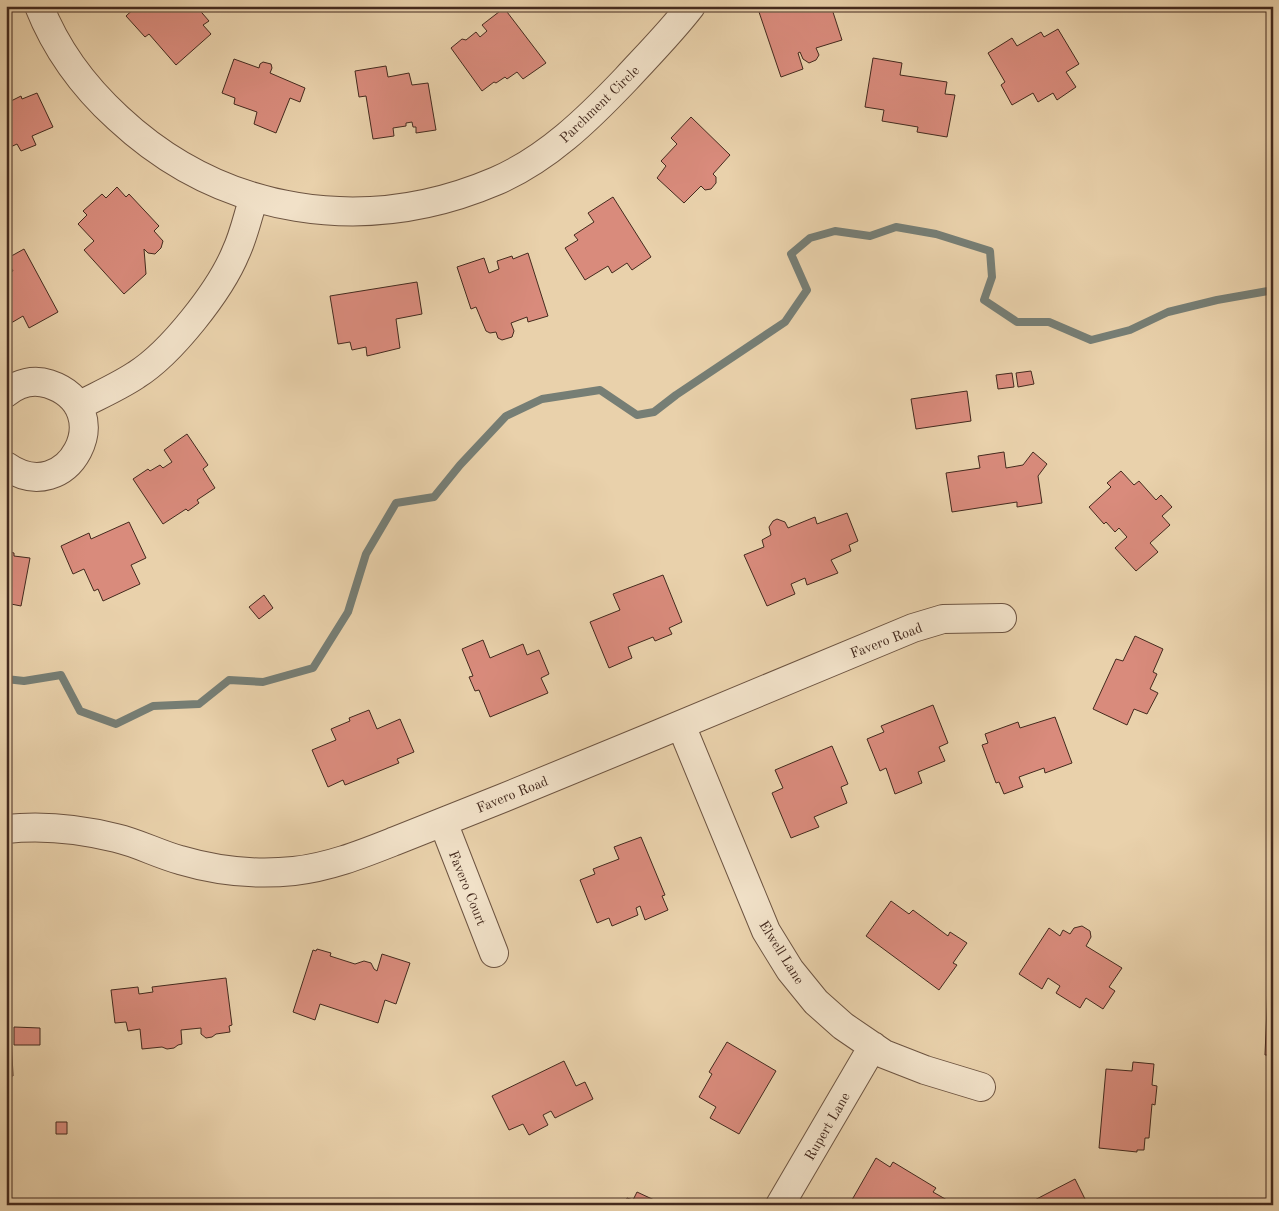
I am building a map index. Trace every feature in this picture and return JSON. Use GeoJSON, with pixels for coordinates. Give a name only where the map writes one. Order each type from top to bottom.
{"type":"FeatureCollection","features":[{"type":"Feature","properties":{"kind":"street","name":"Parchment Circle"},"geometry":{"type":"LineString","coordinates":[[39,6],[44,21],[70,65],[103,105],[138,137],[187,170],[240,194],[280,205],[317,210],[366,212],[404,208],[452,198],[496,181],[521,168],[558,144],[592,115],[670,32],[691,6]]}},
{"type":"Feature","properties":{"kind":"street"},"geometry":{"type":"LineString","coordinates":[[78,406],[137,375],[162,354],[194,319],[218,287],[236,252],[254,197]]}},
{"type":"Feature","properties":{"kind":"street"},"geometry":{"type":"LineString","coordinates":[[6,393],[20,385],[33,382],[46,383],[59,388],[70,396],[78,406],[83,419],[84,433],[81,446],[75,458],[65,468],[53,474],[40,477],[26,476],[6,466]]}},
{"type":"Feature","properties":{"kind":"street","name":"Favero Road"},"geometry":{"type":"LineString","coordinates":[[6,829],[26,827],[79,830],[118,838],[180,860],[228,870],[268,873],[322,867],[341,862],[442,822],[681,725],[912,628],[943,619],[1002,618]]}},
{"type":"Feature","properties":{"kind":"street","name":"Elwell Lane"},"geometry":{"type":"LineString","coordinates":[[681,725],[766,931],[790,970],[816,1002],[843,1026],[884,1054],[925,1070],[980,1087]]}},
{"type":"Feature","properties":{"kind":"street","name":"Favero Court"},"geometry":{"type":"LineString","coordinates":[[442,822],[494,954]]}},
{"type":"Feature","properties":{"kind":"street","name":"Rupert Lane"},"geometry":{"type":"LineString","coordinates":[[780,1205],[873,1046]]}},
{"type":"Feature","properties":{"kind":"building"},"geometry":{"type":"Polygon","coordinates":[[[137,6],[190,6],[191,8],[196,6],[209,21],[203,25],[211,34],[176,65],[149,34],[145,37],[126,16],[137,6]]]}},
{"type":"Feature","properties":{"kind":"building"},"geometry":{"type":"Polygon","coordinates":[[[777,6],[787,6],[788,11],[795,9],[793,6],[814,6],[815,8],[831,6],[842,40],[816,48],[819,55],[816,60],[809,63],[803,59],[800,52],[798,53],[803,69],[781,77],[759,12],[777,6]]]}},
{"type":"Feature","properties":{"kind":"building"},"geometry":{"type":"Polygon","coordinates":[[[504,8],[546,63],[523,79],[517,72],[507,79],[505,77],[496,83],[494,82],[482,91],[451,48],[462,39],[466,40],[476,32],[480,37],[487,31],[482,25],[504,8]]]}},
{"type":"Feature","properties":{"kind":"building"},"geometry":{"type":"Polygon","coordinates":[[[1058,29],[1079,64],[1066,72],[1076,87],[1057,100],[1053,93],[1038,102],[1033,93],[1012,105],[1001,85],[1005,82],[988,53],[1012,38],[1017,46],[1041,32],[1044,37],[1058,29]]]}},
{"type":"Feature","properties":{"kind":"building"},"geometry":{"type":"Polygon","coordinates":[[[873,58],[902,63],[900,75],[947,82],[945,94],[955,95],[947,137],[917,132],[918,127],[882,121],[884,110],[865,107],[873,58]]]}},
{"type":"Feature","properties":{"kind":"building"},"geometry":{"type":"Polygon","coordinates":[[[234,59],[259,68],[263,62],[271,64],[270,73],[305,88],[300,102],[290,98],[276,133],[254,124],[257,112],[234,104],[235,98],[222,93],[234,59]]]}},
{"type":"Feature","properties":{"kind":"building"},"geometry":{"type":"Polygon","coordinates":[[[386,66],[388,77],[409,73],[412,85],[428,83],[436,130],[416,133],[416,127],[413,127],[412,122],[406,123],[406,126],[393,128],[394,136],[373,139],[366,96],[359,97],[355,71],[386,66]]]}},
{"type":"Feature","properties":{"kind":"building"},"geometry":{"type":"Polygon","coordinates":[[[37,93],[53,127],[32,136],[36,145],[21,151],[17,144],[6,149],[6,95],[9,102],[21,96],[22,99],[37,93]]]}},
{"type":"Feature","properties":{"kind":"building"},"geometry":{"type":"Polygon","coordinates":[[[691,117],[730,155],[713,174],[716,177],[716,183],[711,189],[705,190],[701,186],[684,203],[657,178],[666,166],[661,161],[677,144],[671,138],[691,117]]]}},
{"type":"Feature","properties":{"kind":"building"},"geometry":{"type":"Polygon","coordinates":[[[117,187],[126,197],[129,194],[159,226],[154,231],[163,241],[161,248],[155,254],[148,253],[144,249],[146,274],[124,294],[84,250],[94,241],[78,224],[87,215],[83,211],[102,194],[106,198],[117,187]]]}},
{"type":"Feature","properties":{"kind":"building"},"geometry":{"type":"Polygon","coordinates":[[[613,197],[651,257],[632,270],[627,263],[612,273],[608,266],[585,280],[565,248],[578,240],[574,235],[594,222],[588,213],[613,197]]]}},
{"type":"Feature","properties":{"kind":"building"},"geometry":{"type":"Polygon","coordinates":[[[24,249],[58,312],[29,328],[23,316],[6,326],[6,274],[13,271],[6,259],[24,249]]]}},
{"type":"Feature","properties":{"kind":"building"},"geometry":{"type":"Polygon","coordinates":[[[528,253],[548,316],[528,322],[527,317],[511,323],[514,331],[512,337],[502,340],[498,338],[496,332],[490,333],[486,331],[476,307],[471,309],[457,267],[484,258],[489,273],[499,269],[497,261],[512,256],[513,259],[528,253]]]}},
{"type":"Feature","properties":{"kind":"building"},"geometry":{"type":"Polygon","coordinates":[[[417,282],[422,314],[396,319],[400,348],[367,356],[366,347],[352,350],[350,342],[338,344],[330,296],[417,282]]]}},
{"type":"Feature","properties":{"kind":"building"},"geometry":{"type":"Polygon","coordinates":[[[1031,371],[1034,384],[1018,387],[1016,373],[1031,371]]]}},
{"type":"Feature","properties":{"kind":"building"},"geometry":{"type":"Polygon","coordinates":[[[1012,373],[1014,387],[998,389],[996,375],[1012,373]]]}},
{"type":"Feature","properties":{"kind":"building"},"geometry":{"type":"Polygon","coordinates":[[[967,391],[971,421],[916,429],[911,399],[967,391]]]}},
{"type":"Feature","properties":{"kind":"building"},"geometry":{"type":"Polygon","coordinates":[[[187,434],[208,465],[203,469],[215,488],[197,500],[199,503],[188,511],[186,509],[163,524],[133,479],[148,469],[150,471],[160,465],[163,468],[172,462],[164,450],[187,434]]]}},
{"type":"Feature","properties":{"kind":"building"},"geometry":{"type":"Polygon","coordinates":[[[1004,452],[1006,468],[1023,465],[1033,452],[1047,464],[1038,476],[1042,503],[1017,507],[1017,502],[952,512],[946,473],[980,468],[978,456],[1004,452]]]}},
{"type":"Feature","properties":{"kind":"building"},"geometry":{"type":"Polygon","coordinates":[[[1121,471],[1134,485],[1139,481],[1156,500],[1161,495],[1172,507],[1162,516],[1170,525],[1150,543],[1158,552],[1136,571],[1115,548],[1127,537],[1119,528],[1115,532],[1106,522],[1104,524],[1089,507],[1111,487],[1107,483],[1121,471]]]}},
{"type":"Feature","properties":{"kind":"building"},"geometry":{"type":"Polygon","coordinates":[[[847,513],[858,541],[849,545],[851,551],[831,560],[838,573],[807,585],[805,578],[791,584],[795,594],[767,606],[744,555],[764,547],[762,540],[771,535],[769,527],[773,521],[777,519],[785,522],[788,528],[815,517],[817,524],[847,513]]]}},
{"type":"Feature","properties":{"kind":"building"},"geometry":{"type":"Polygon","coordinates":[[[129,522],[146,558],[131,565],[140,584],[103,601],[98,589],[94,591],[84,569],[73,574],[61,546],[89,533],[91,539],[129,522]]]}},
{"type":"Feature","properties":{"kind":"building"},"geometry":{"type":"Polygon","coordinates":[[[6,551],[14,553],[14,556],[30,558],[21,606],[6,603],[6,551]]]}},
{"type":"Feature","properties":{"kind":"building"},"geometry":{"type":"Polygon","coordinates":[[[663,575],[682,622],[669,628],[672,634],[655,641],[653,637],[628,647],[632,658],[609,668],[590,622],[620,610],[613,594],[663,575]]]}},
{"type":"Feature","properties":{"kind":"building"},"geometry":{"type":"Polygon","coordinates":[[[264,595],[273,608],[259,619],[249,607],[264,595]]]}},
{"type":"Feature","properties":{"kind":"building"},"geometry":{"type":"Polygon","coordinates":[[[1135,636],[1163,649],[1153,672],[1157,674],[1150,689],[1158,693],[1147,714],[1134,709],[1127,725],[1093,709],[1116,659],[1123,661],[1135,636]]]}},
{"type":"Feature","properties":{"kind":"building"},"geometry":{"type":"Polygon","coordinates":[[[483,640],[490,658],[523,644],[527,655],[539,650],[549,674],[541,678],[548,693],[490,717],[479,690],[475,691],[469,677],[473,676],[462,649],[483,640]]]}},
{"type":"Feature","properties":{"kind":"building"},"geometry":{"type":"Polygon","coordinates":[[[933,705],[948,743],[939,747],[945,761],[918,772],[922,783],[895,794],[886,768],[880,771],[867,739],[884,732],[881,726],[933,705]]]}},
{"type":"Feature","properties":{"kind":"building"},"geometry":{"type":"Polygon","coordinates":[[[369,710],[377,729],[400,719],[414,752],[397,759],[399,763],[345,785],[343,780],[328,787],[312,750],[336,740],[331,729],[350,721],[349,718],[369,710]]]}},
{"type":"Feature","properties":{"kind":"building"},"geometry":{"type":"Polygon","coordinates":[[[1055,717],[1072,763],[1045,773],[1044,768],[1019,777],[1023,787],[1004,794],[999,782],[996,783],[982,745],[988,743],[985,734],[1018,722],[1020,728],[1055,717]]]}},
{"type":"Feature","properties":{"kind":"building"},"geometry":{"type":"Polygon","coordinates":[[[832,746],[848,784],[841,787],[847,803],[814,817],[819,827],[791,838],[772,793],[783,788],[775,770],[832,746]]]}},
{"type":"Feature","properties":{"kind":"building"},"geometry":{"type":"Polygon","coordinates":[[[641,837],[665,895],[662,896],[668,910],[645,920],[640,906],[636,908],[638,915],[612,926],[609,918],[597,923],[580,880],[595,874],[593,869],[619,859],[614,847],[641,837]]]}},
{"type":"Feature","properties":{"kind":"building"},"geometry":{"type":"Polygon","coordinates":[[[891,901],[909,914],[913,910],[948,936],[950,932],[967,943],[953,963],[957,965],[939,990],[866,936],[891,901]]]}},
{"type":"Feature","properties":{"kind":"building"},"geometry":{"type":"Polygon","coordinates":[[[1082,926],[1090,931],[1091,937],[1086,946],[1122,968],[1109,987],[1115,991],[1103,1009],[1086,998],[1080,1008],[1056,993],[1060,986],[1048,978],[1042,989],[1019,974],[1049,928],[1060,936],[1063,930],[1070,934],[1074,928],[1082,926]]]}},
{"type":"Feature","properties":{"kind":"building"},"geometry":{"type":"Polygon","coordinates":[[[317,949],[331,953],[330,956],[355,964],[364,961],[371,963],[377,971],[382,954],[410,963],[396,1004],[385,1000],[378,1023],[320,1004],[315,1020],[293,1012],[313,950],[316,951],[317,949]]]}},
{"type":"Feature","properties":{"kind":"building"},"geometry":{"type":"Polygon","coordinates":[[[1269,960],[1273,960],[1273,1055],[1265,1055],[1269,960]]]}},
{"type":"Feature","properties":{"kind":"building"},"geometry":{"type":"Polygon","coordinates":[[[226,978],[232,1025],[229,1026],[230,1032],[206,1038],[201,1034],[201,1028],[181,1030],[182,1044],[174,1048],[142,1049],[140,1029],[128,1031],[126,1022],[115,1023],[111,990],[138,987],[139,994],[153,992],[152,987],[226,978]]]}},
{"type":"Feature","properties":{"kind":"building"},"geometry":{"type":"Polygon","coordinates":[[[14,1027],[40,1028],[40,1045],[14,1045],[14,1027]]]}},
{"type":"Feature","properties":{"kind":"building"},"geometry":{"type":"Polygon","coordinates":[[[11,1033],[13,1076],[6,1076],[6,1034],[11,1033]]]}},
{"type":"Feature","properties":{"kind":"building"},"geometry":{"type":"Polygon","coordinates":[[[727,1042],[776,1071],[739,1134],[710,1118],[716,1107],[699,1097],[712,1074],[709,1072],[727,1042]]]}},
{"type":"Feature","properties":{"kind":"building"},"geometry":{"type":"Polygon","coordinates":[[[564,1061],[576,1086],[585,1082],[593,1099],[555,1118],[551,1111],[543,1115],[548,1125],[529,1135],[523,1124],[509,1130],[492,1096],[564,1061]]]}},
{"type":"Feature","properties":{"kind":"building"},"geometry":{"type":"Polygon","coordinates":[[[1133,1062],[1154,1064],[1152,1085],[1157,1086],[1155,1105],[1152,1104],[1149,1138],[1145,1138],[1144,1150],[1137,1150],[1137,1152],[1099,1148],[1106,1069],[1132,1071],[1133,1062]]]}},
{"type":"Feature","properties":{"kind":"building"},"geometry":{"type":"Polygon","coordinates":[[[56,1122],[67,1122],[67,1134],[56,1134],[56,1122]]]}},
{"type":"Feature","properties":{"kind":"building"},"geometry":{"type":"Polygon","coordinates":[[[876,1158],[890,1167],[893,1162],[936,1188],[933,1192],[947,1200],[944,1205],[849,1205],[876,1158]]]}},
{"type":"Feature","properties":{"kind":"building"},"geometry":{"type":"Polygon","coordinates":[[[1075,1179],[1088,1205],[1025,1205],[1075,1179]]]}},
{"type":"Feature","properties":{"kind":"building"},"geometry":{"type":"Polygon","coordinates":[[[637,1192],[665,1205],[624,1205],[627,1198],[633,1200],[637,1192]]]}},
{"type":"Feature","properties":{"kind":"waterway"},"geometry":{"type":"LineString","coordinates":[[6,679],[24,681],[61,675],[80,711],[116,724],[153,706],[199,704],[229,680],[263,682],[313,668],[348,612],[366,554],[396,503],[434,497],[460,465],[506,416],[542,399],[600,390],[637,415],[654,412],[676,395],[785,322],[807,290],[791,254],[810,238],[835,231],[870,236],[896,227],[936,234],[990,251],[992,277],[984,300],[1017,322],[1049,322],[1091,340],[1130,330],[1168,312],[1273,289]]}}]}
